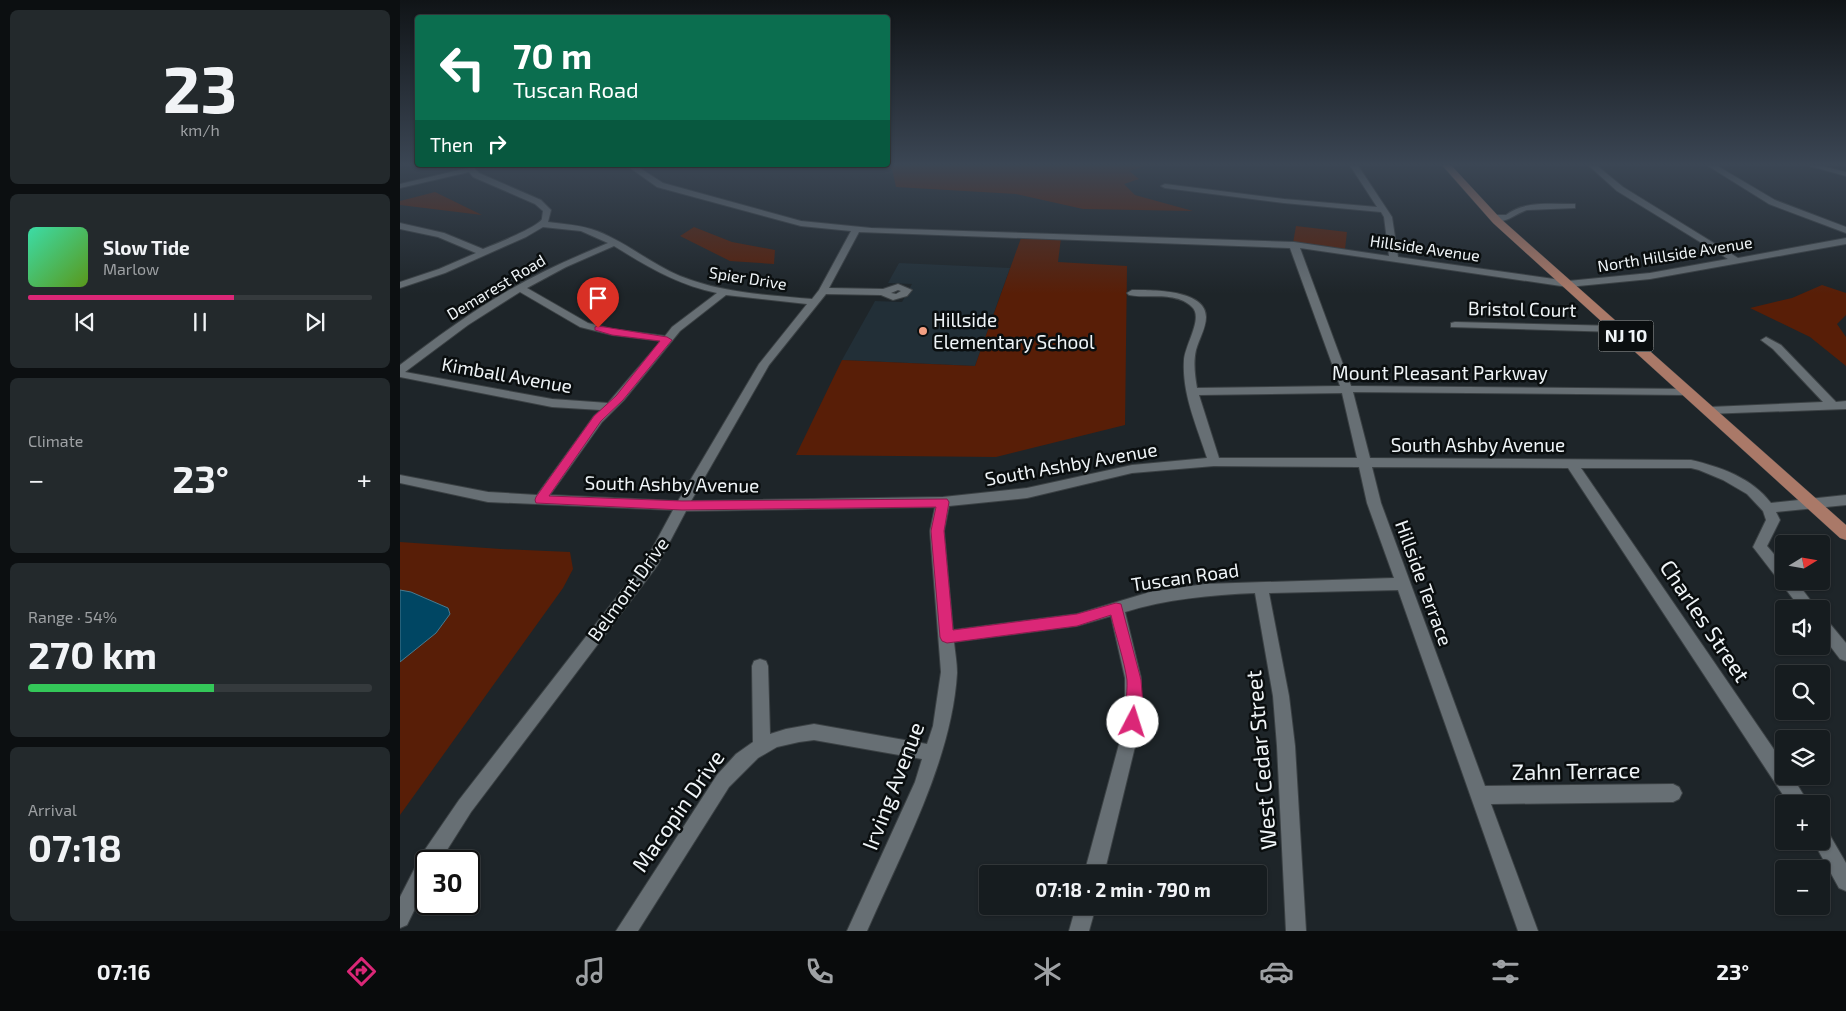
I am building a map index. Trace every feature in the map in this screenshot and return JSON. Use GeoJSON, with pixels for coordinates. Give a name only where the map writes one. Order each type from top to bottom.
{"type":"FeatureCollection","features":[{"type":"Feature","properties":{"kind":"main road","name":"NJ 10"},"geometry":{"type":"LineString","coordinates":[[1484,207],[1846,534]]}},
{"type":"Feature","properties":{"kind":"street"},"geometry":{"type":"LineString","coordinates":[[400,285],[435,274],[523,235],[542,224],[547,214],[545,207]]}},
{"type":"Feature","properties":{"kind":"street","name":"Hillside Avenue"},"geometry":{"type":"LineString","coordinates":[[743,207],[800,223],[856,230],[1294,245],[1568,284]]}},
{"type":"Feature","properties":{"kind":"street"},"geometry":{"type":"LineString","coordinates":[[1356,207],[1384,210]]}},
{"type":"Feature","properties":{"kind":"street"},"geometry":{"type":"LineString","coordinates":[[1382,207],[1390,225],[1394,258]]}},
{"type":"Feature","properties":{"kind":"street"},"geometry":{"type":"LineString","coordinates":[[1494,218],[1508,218],[1516,211],[1539,207]]}},
{"type":"Feature","properties":{"kind":"street"},"geometry":{"type":"LineString","coordinates":[[1650,207],[1735,260]]}},
{"type":"Feature","properties":{"kind":"street"},"geometry":{"type":"LineString","coordinates":[[1786,207],[1846,230]]}},
{"type":"Feature","properties":{"kind":"street","name":"Spier Drive"},"geometry":{"type":"LineString","coordinates":[[542,224],[584,229],[615,243],[678,279],[723,292],[819,296],[884,292]]}},
{"type":"Feature","properties":{"kind":"street"},"geometry":{"type":"LineString","coordinates":[[400,226],[441,235],[484,253]]}},
{"type":"Feature","properties":{"kind":"street","name":"Belmont Drive"},"geometry":{"type":"LineString","coordinates":[[436,850],[465,806],[652,562],[764,364],[819,296],[856,230]]}},
{"type":"Feature","properties":{"kind":"street","name":"North Hillside Avenue"},"geometry":{"type":"LineString","coordinates":[[1568,284],[1650,276],[1846,241]]}},
{"type":"Feature","properties":{"kind":"street","name":"Demarest Road"},"geometry":{"type":"LineString","coordinates":[[400,372],[451,331],[520,288],[557,268],[615,243]]}},
{"type":"Feature","properties":{"kind":"street","name":"Hillside Terrace"},"geometry":{"type":"LineString","coordinates":[[1294,245],[1347,390],[1374,503],[1528,931]]}},
{"type":"Feature","properties":{"kind":"street"},"geometry":{"type":"LineString","coordinates":[[520,288],[584,325],[612,332],[667,340]]}},
{"type":"Feature","properties":{"kind":"street"},"geometry":{"type":"LineString","coordinates":[[540,500],[598,419],[620,398],[676,329],[723,292]]}},
{"type":"Feature","properties":{"kind":"street"},"geometry":{"type":"LineString","coordinates":[[1132,293],[1169,294],[1196,305],[1202,319],[1189,354],[1192,392],[1214,462]]}},
{"type":"Feature","properties":{"kind":"street","name":"Bristol Court"},"geometry":{"type":"LineString","coordinates":[[1455,325],[1618,329]]}},
{"type":"Feature","properties":{"kind":"street"},"geometry":{"type":"LineString","coordinates":[[1766,340],[1777,348],[1833,405]]}},
{"type":"Feature","properties":{"kind":"street","name":"Kimball Avenue"},"geometry":{"type":"LineString","coordinates":[[400,372],[552,403],[610,407]]}},
{"type":"Feature","properties":{"kind":"street","name":"Mount Pleasant Parkway"},"geometry":{"type":"LineString","coordinates":[[1192,392],[1347,390],[1688,392]]}},
{"type":"Feature","properties":{"kind":"street"},"geometry":{"type":"LineString","coordinates":[[1710,411],[1781,406],[1846,405]]}},
{"type":"Feature","properties":{"kind":"street","name":"South Ashby Avenue"},"geometry":{"type":"LineString","coordinates":[[400,479],[488,496],[682,506],[943,502],[1019,494],[1132,468],[1214,462],[1691,464],[1715,470],[1744,485],[1768,508]]}},
{"type":"Feature","properties":{"kind":"street","name":"Charles Street"},"geometry":{"type":"LineString","coordinates":[[1572,464],[1794,795]]}},
{"type":"Feature","properties":{"kind":"street"},"geometry":{"type":"LineString","coordinates":[[1775,566],[1760,547],[1773,520],[1768,508],[1846,500]]}},
{"type":"Feature","properties":{"kind":"street","name":"Irving Avenue"},"geometry":{"type":"LineString","coordinates":[[857,931],[923,782],[941,726],[949,672],[938,531],[943,502]]}},
{"type":"Feature","properties":{"kind":"street","name":"Tuscan Road"},"geometry":{"type":"LineString","coordinates":[[947,637],[1077,620],[1150,598],[1205,590],[1403,584]]}},
{"type":"Feature","properties":{"kind":"street","name":"West Cedar Street"},"geometry":{"type":"LineString","coordinates":[[1261,587],[1281,696],[1286,746],[1296,931]]}},
{"type":"Feature","properties":{"kind":"street"},"geometry":{"type":"LineString","coordinates":[[1794,590],[1803,600]]}},
{"type":"Feature","properties":{"kind":"street"},"geometry":{"type":"LineString","coordinates":[[1096,865],[1133,722],[1135,704],[1134,680],[1130,658],[1116,608]]}},
{"type":"Feature","properties":{"kind":"street"},"geometry":{"type":"LineString","coordinates":[[1830,634],[1846,654]]}},
{"type":"Feature","properties":{"kind":"street"},"geometry":{"type":"LineString","coordinates":[[760,666],[762,744]]}},
{"type":"Feature","properties":{"kind":"street","name":"Macopin Drive"},"geometry":{"type":"LineString","coordinates":[[626,931],[723,781],[737,763],[762,744],[800,732],[814,732],[933,753]]}},
{"type":"Feature","properties":{"kind":"street","name":"Zahn Terrace"},"geometry":{"type":"LineString","coordinates":[[1479,795],[1673,793]]}},
{"type":"Feature","properties":{"kind":"street"},"geometry":{"type":"LineString","coordinates":[[1828,850],[1846,880]]}},
{"type":"Feature","properties":{"kind":"street"},"geometry":{"type":"LineString","coordinates":[[400,918],[415,885]]}},
{"type":"Feature","properties":{"kind":"street"},"geometry":{"type":"LineString","coordinates":[[1080,931],[1084,915]]}},
{"type":"Feature","properties":{"kind":"shaded area"},"geometry":{"type":"Polygon","coordinates":[[[420,207],[467,207],[482,215],[420,207]]]}},
{"type":"Feature","properties":{"kind":"shaded area"},"geometry":{"type":"Polygon","coordinates":[[[1076,207],[1180,207],[1193,211],[1076,207]]]}},
{"type":"Feature","properties":{"kind":"shaded area"},"geometry":{"type":"Polygon","coordinates":[[[1296,226],[1347,232],[1345,249],[1293,243],[1296,226]]]}},
{"type":"Feature","properties":{"kind":"shaded area"},"geometry":{"type":"Polygon","coordinates":[[[694,227],[732,242],[775,250],[774,264],[730,261],[680,236],[694,227]]]}},
{"type":"Feature","properties":{"kind":"shaded area"},"geometry":{"type":"Polygon","coordinates":[[[1021,238],[1061,238],[1058,262],[1127,266],[1125,425],[996,457],[796,455],[842,360],[975,366],[1021,238]]]}},
{"type":"Feature","properties":{"kind":"shaded area","name":"Hillside Elementary School"},"geometry":{"type":"Polygon","coordinates":[[[899,263],[1010,268],[975,366],[842,360],[875,301],[902,302],[912,284],[888,283],[899,263]]]}},
{"type":"Feature","properties":{"kind":"shaded area"},"geometry":{"type":"Polygon","coordinates":[[[1822,285],[1846,293],[1846,315],[1837,324],[1846,337],[1846,366],[1810,337],[1750,308],[1792,298],[1822,285]]]}},
{"type":"Feature","properties":{"kind":"shaded area"},"geometry":{"type":"Polygon","coordinates":[[[400,542],[570,552],[573,569],[563,588],[400,815],[400,542]]]}},
{"type":"Feature","properties":{"kind":"water"},"geometry":{"type":"Polygon","coordinates":[[[400,590],[411,592],[448,608],[450,614],[436,633],[400,662],[400,590]]]}},
{"type":"Feature","properties":{"kind":"place","name":"Hillside Elementary School"},"geometry":{"type":"Point","coordinates":[923,331]}},
{"type":"Feature","properties":{"kind":"route"},"geometry":{"type":"LineString","coordinates":[[598,328],[612,332],[667,340],[620,398],[598,419],[540,500],[682,506],[943,502],[938,531],[947,637],[1077,620],[1116,608],[1134,680],[1135,704],[1133,722]]}}]}
